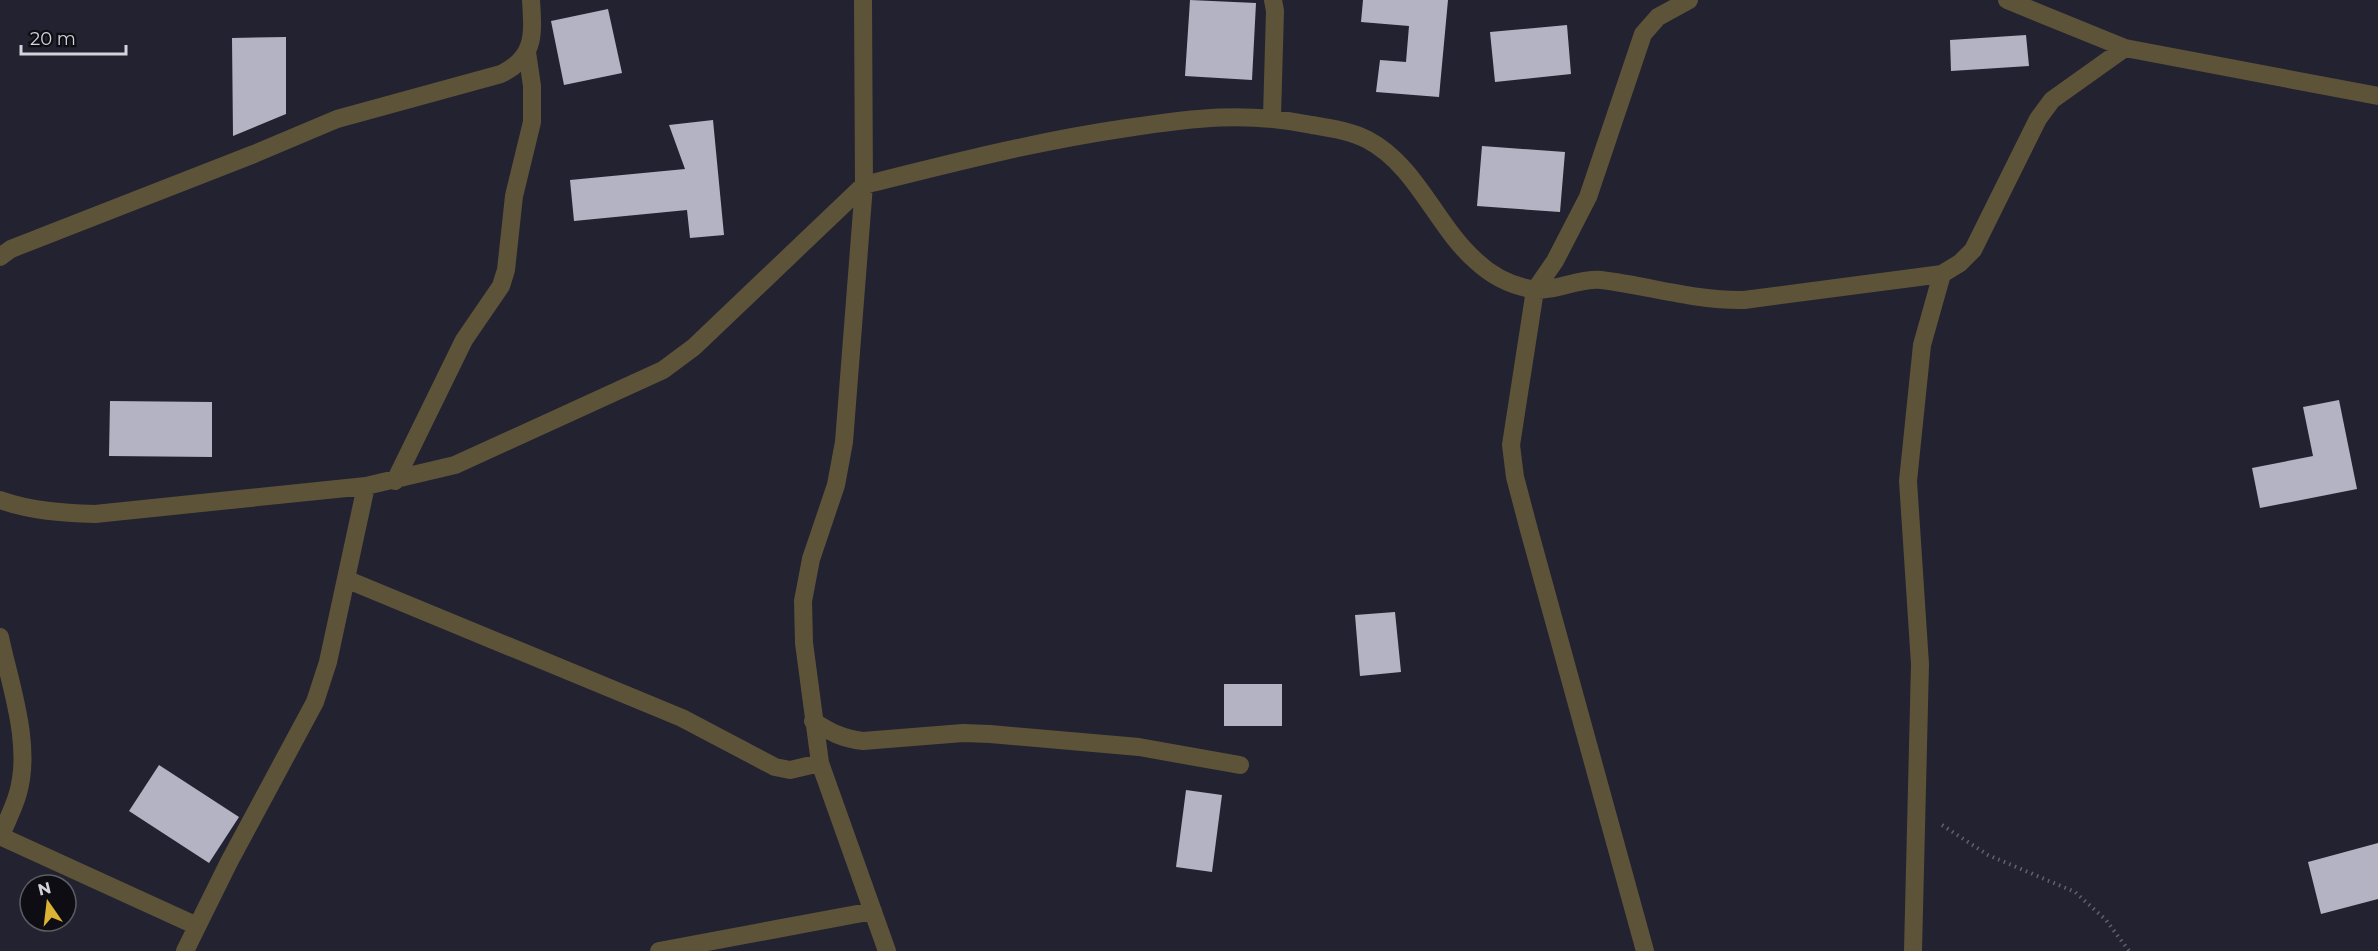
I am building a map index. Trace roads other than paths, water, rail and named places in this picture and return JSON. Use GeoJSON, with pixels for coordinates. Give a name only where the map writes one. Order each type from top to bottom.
{"type":"FeatureCollection","features":[{"type":"Feature","properties":{"kind":"street"},"geometry":{"type":"LineString","coordinates":[[0,257],[11,249],[337,119],[501,74],[517,66],[527,52],[533,34],[531,0]]}},
{"type":"Feature","properties":{"kind":"street"},"geometry":{"type":"LineString","coordinates":[[863,0],[864,185],[844,442],[836,485],[811,559],[803,601],[804,643],[820,763],[887,951]]}},
{"type":"Feature","properties":{"kind":"street"},"geometry":{"type":"LineString","coordinates":[[1272,116],[1275,11],[1273,0]]}},
{"type":"Feature","properties":{"kind":"street"},"geometry":{"type":"LineString","coordinates":[[1645,951],[1515,477],[1512,445],[1535,290],[1555,261],[1588,197],[1643,34],[1658,18],[1689,0]]}},
{"type":"Feature","properties":{"kind":"street"},"geometry":{"type":"LineString","coordinates":[[2007,0],[2125,48],[2378,96]]}},
{"type":"Feature","properties":{"kind":"street"},"geometry":{"type":"LineString","coordinates":[[0,500],[18,506],[58,513],[95,514],[366,486],[455,465],[663,370],[694,347],[864,185],[1055,138],[1196,117],[1272,116],[1335,129],[1368,140],[1389,156],[1408,176],[1474,260],[1512,285],[1535,290],[1580,280],[1600,280],[1717,301],[1744,300],[1942,274],[1960,263],[1973,250],[2038,119],[2052,100],[2125,48]]}},
{"type":"Feature","properties":{"kind":"street"},"geometry":{"type":"LineString","coordinates":[[395,481],[456,356],[501,286],[506,270],[514,196],[532,122],[532,86],[527,52]]}},
{"type":"Feature","properties":{"kind":"street"},"geometry":{"type":"LineString","coordinates":[[1913,951],[1920,664],[1908,481],[1922,345],[1942,274]]}},
{"type":"Feature","properties":{"kind":"street"},"geometry":{"type":"LineString","coordinates":[[185,951],[315,702],[328,662],[348,580],[366,486]]}},
{"type":"Feature","properties":{"kind":"street"},"geometry":{"type":"LineString","coordinates":[[348,580],[682,718],[775,767],[790,770],[820,763]]}},
{"type":"Feature","properties":{"kind":"street"},"geometry":{"type":"LineString","coordinates":[[0,636],[17,715],[21,753],[18,792],[1,836],[197,926]]}},
{"type":"Feature","properties":{"kind":"street"},"geometry":{"type":"LineString","coordinates":[[813,721],[835,736],[856,740],[963,733],[990,734],[1139,747],[1240,765]]}},
{"type":"Feature","properties":{"kind":"street"},"geometry":{"type":"LineString","coordinates":[[659,951],[873,911]]}}]}
